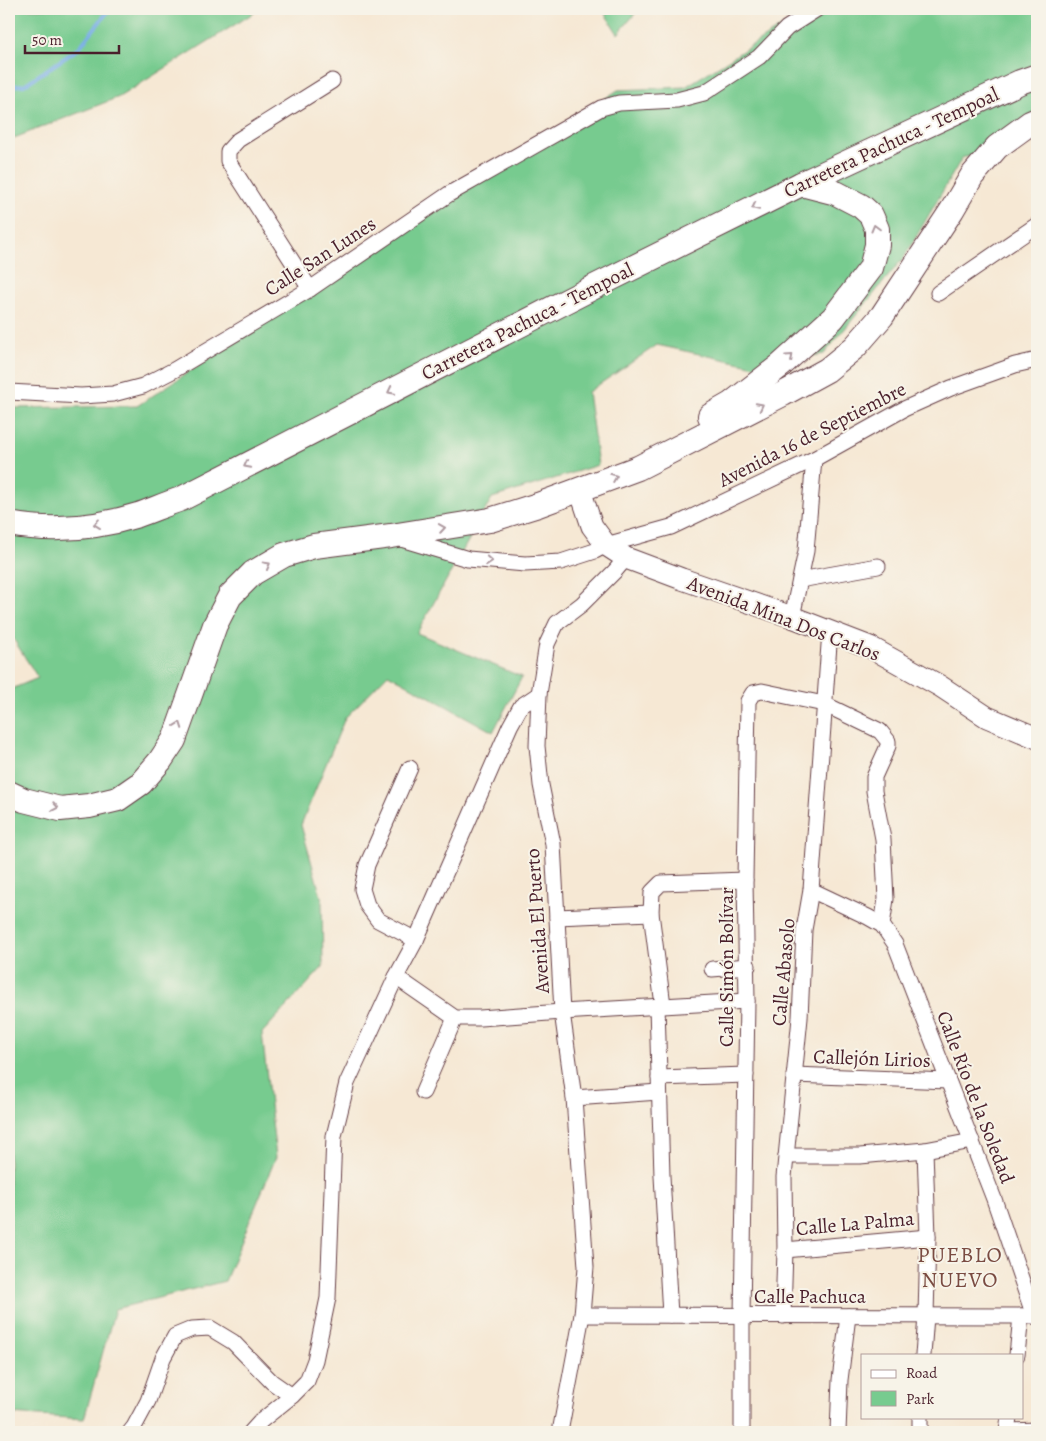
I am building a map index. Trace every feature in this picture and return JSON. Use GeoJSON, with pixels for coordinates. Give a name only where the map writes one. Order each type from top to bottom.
{"type":"FeatureCollection","features":[{"type":"Feature","properties":{"kind":"main road","name":"Carretera Pachuca - Tempoal"},"geometry":{"type":"LineString","coordinates":[[9,524],[61,528],[103,524],[138,515],[181,498],[594,287],[801,184],[1037,76]]}},
{"type":"Feature","properties":{"kind":"main road"},"geometry":{"type":"LineString","coordinates":[[9,793],[24,800],[60,809],[89,806],[118,798],[141,783],[160,761],[174,740],[215,625],[230,596],[252,573],[284,555],[314,546],[490,520],[538,505],[638,468],[827,370],[855,346],[882,316],[952,210],[972,176],[997,147],[1037,120]]}},
{"type":"Feature","properties":{"kind":"main road"},"geometry":{"type":"LineString","coordinates":[[638,468],[667,440],[731,404],[781,365],[834,318],[871,268],[877,245],[877,229],[871,216],[861,206],[836,193],[801,184]]}},
{"type":"Feature","properties":{"kind":"street","name":"Calle San Lunes"},"geometry":{"type":"LineString","coordinates":[[9,392],[81,396],[113,394],[143,386],[174,370],[310,289],[449,194],[584,117],[601,108],[619,103],[677,100],[704,93],[759,57],[787,28],[817,9]]}},
{"type":"Feature","properties":{"kind":"street"},"geometry":{"type":"LineString","coordinates":[[310,289],[228,161],[228,151],[238,140],[332,81]]}},
{"type":"Feature","properties":{"kind":"street"},"geometry":{"type":"LineString","coordinates":[[938,293],[1037,225]]}},
{"type":"Feature","properties":{"kind":"street","name":"Avenida 16 de Septiembre"},"geometry":{"type":"LineString","coordinates":[[606,545],[671,527],[814,459],[904,409],[951,388],[1006,368],[1037,360]]}},
{"type":"Feature","properties":{"kind":"street"},"geometry":{"type":"LineString","coordinates":[[792,617],[806,551],[814,459]]}},
{"type":"Feature","properties":{"kind":"street","name":"Avenida Mina Dos Carlos"},"geometry":{"type":"LineString","coordinates":[[580,490],[592,526],[606,545],[626,558],[870,647],[940,686],[987,718],[1037,738]]}},
{"type":"Feature","properties":{"kind":"street"},"geometry":{"type":"LineString","coordinates":[[391,536],[468,559],[525,564],[561,562],[595,551],[606,545]]}},
{"type":"Feature","properties":{"kind":"street","name":"Avenida El Puerto"},"geometry":{"type":"LineString","coordinates":[[560,1432],[582,1315],[586,1267],[574,1098],[562,1012],[553,844],[541,785],[537,746],[539,694],[546,644],[557,622],[582,604],[616,571],[626,558]]}},
{"type":"Feature","properties":{"kind":"street"},"geometry":{"type":"LineString","coordinates":[[800,580],[878,566]]}},
{"type":"Feature","properties":{"kind":"street","name":"Calle Abasolo"},"geometry":{"type":"LineString","coordinates":[[783,1316],[785,1250],[784,1177],[800,1018],[804,930],[811,890],[830,631]]}},
{"type":"Feature","properties":{"kind":"street","name":"Calle Simón Bolívar"},"geometry":{"type":"LineString","coordinates":[[742,1432],[742,1316],[748,1001],[745,880],[748,701],[752,693],[762,691],[824,704]]}},
{"type":"Feature","properties":{"kind":"street"},"geometry":{"type":"LineString","coordinates":[[251,1432],[307,1381],[312,1367],[328,1298],[334,1136],[347,1083],[396,977],[416,940],[510,726],[521,706],[539,694]]}},
{"type":"Feature","properties":{"kind":"street"},"geometry":{"type":"LineString","coordinates":[[811,890],[882,925],[886,899],[883,839],[874,791],[874,777],[888,746],[888,741],[880,731],[824,704]]}},
{"type":"Feature","properties":{"kind":"street"},"geometry":{"type":"LineString","coordinates":[[410,768],[367,865],[362,889],[368,905],[378,920],[416,940]]}},
{"type":"Feature","properties":{"kind":"street"},"geometry":{"type":"LineString","coordinates":[[670,1316],[659,1085],[660,1006],[651,913],[652,892],[661,883],[745,880]]}},
{"type":"Feature","properties":{"kind":"street"},"geometry":{"type":"LineString","coordinates":[[558,917],[651,913]]}},
{"type":"Feature","properties":{"kind":"street","name":"Calle Río de la Soledad"},"geometry":{"type":"LineString","coordinates":[[882,925],[895,944],[972,1141],[994,1199],[1031,1316]]}},
{"type":"Feature","properties":{"kind":"street"},"geometry":{"type":"LineString","coordinates":[[712,969],[748,966]]}},
{"type":"Feature","properties":{"kind":"street"},"geometry":{"type":"LineString","coordinates":[[396,977],[455,1018],[748,1001]]}},
{"type":"Feature","properties":{"kind":"street"},"geometry":{"type":"LineString","coordinates":[[423,1092],[455,1018]]}},
{"type":"Feature","properties":{"kind":"street"},"geometry":{"type":"LineString","coordinates":[[574,1098],[659,1085],[746,1075]]}},
{"type":"Feature","properties":{"kind":"street","name":"Callejón Lirios"},"geometry":{"type":"LineString","coordinates":[[794,1075],[948,1081]]}},
{"type":"Feature","properties":{"kind":"street"},"geometry":{"type":"LineString","coordinates":[[786,1156],[860,1156],[925,1150],[972,1141]]}},
{"type":"Feature","properties":{"kind":"street"},"geometry":{"type":"LineString","coordinates":[[923,1354],[928,1237],[925,1150]]}},
{"type":"Feature","properties":{"kind":"street","name":"Calle La Palma"},"geometry":{"type":"LineString","coordinates":[[785,1250],[928,1237]]}},
{"type":"Feature","properties":{"kind":"street","name":"Calle Pachuca"},"geometry":{"type":"LineString","coordinates":[[582,1315],[1031,1316]]}},
{"type":"Feature","properties":{"kind":"street"},"geometry":{"type":"LineString","coordinates":[[838,1432],[840,1380],[848,1316]]}},
{"type":"Feature","properties":{"kind":"street"},"geometry":{"type":"LineString","coordinates":[[1017,1354],[1031,1316]]}},
{"type":"Feature","properties":{"kind":"street"},"geometry":{"type":"LineString","coordinates":[[130,1432],[148,1401],[163,1358],[175,1336],[192,1329],[210,1328],[233,1342],[272,1382],[292,1396]]}},
{"type":"Feature","properties":{"kind":"street"},"geometry":{"type":"LineString","coordinates":[[920,1418],[920,1432]]}},
{"type":"Feature","properties":{"kind":"street"},"geometry":{"type":"LineString","coordinates":[[1008,1427],[1037,1430]]}},
{"type":"Feature","properties":{"kind":"green space"},"geometry":{"type":"Polygon","coordinates":[[[9,9],[260,9],[119,97],[9,140],[9,9]]]}},
{"type":"Feature","properties":{"kind":"green space"},"geometry":{"type":"Polygon","coordinates":[[[602,9],[639,9],[618,34],[602,9]]]}},
{"type":"Feature","properties":{"kind":"green space"},"geometry":{"type":"Polygon","coordinates":[[[810,9],[1037,9],[1037,135],[962,158],[905,256],[824,354],[755,366],[657,345],[588,392],[598,465],[492,498],[417,633],[522,677],[493,732],[388,674],[345,718],[301,825],[322,900],[323,967],[262,1033],[276,1157],[225,1281],[115,1309],[84,1419],[9,1414],[9,690],[38,678],[9,632],[9,408],[137,406],[618,90],[685,87],[810,9]]]}},
{"type":"Feature","properties":{"kind":"waterway"},"geometry":{"type":"LineString","coordinates":[[9,86],[24,85],[78,49],[110,9]]}},
{"type":"Feature","properties":{"kind":"district","name":"PUEBLO NUEVO"},"geometry":{"type":"Point","coordinates":[960,1266]}}]}
